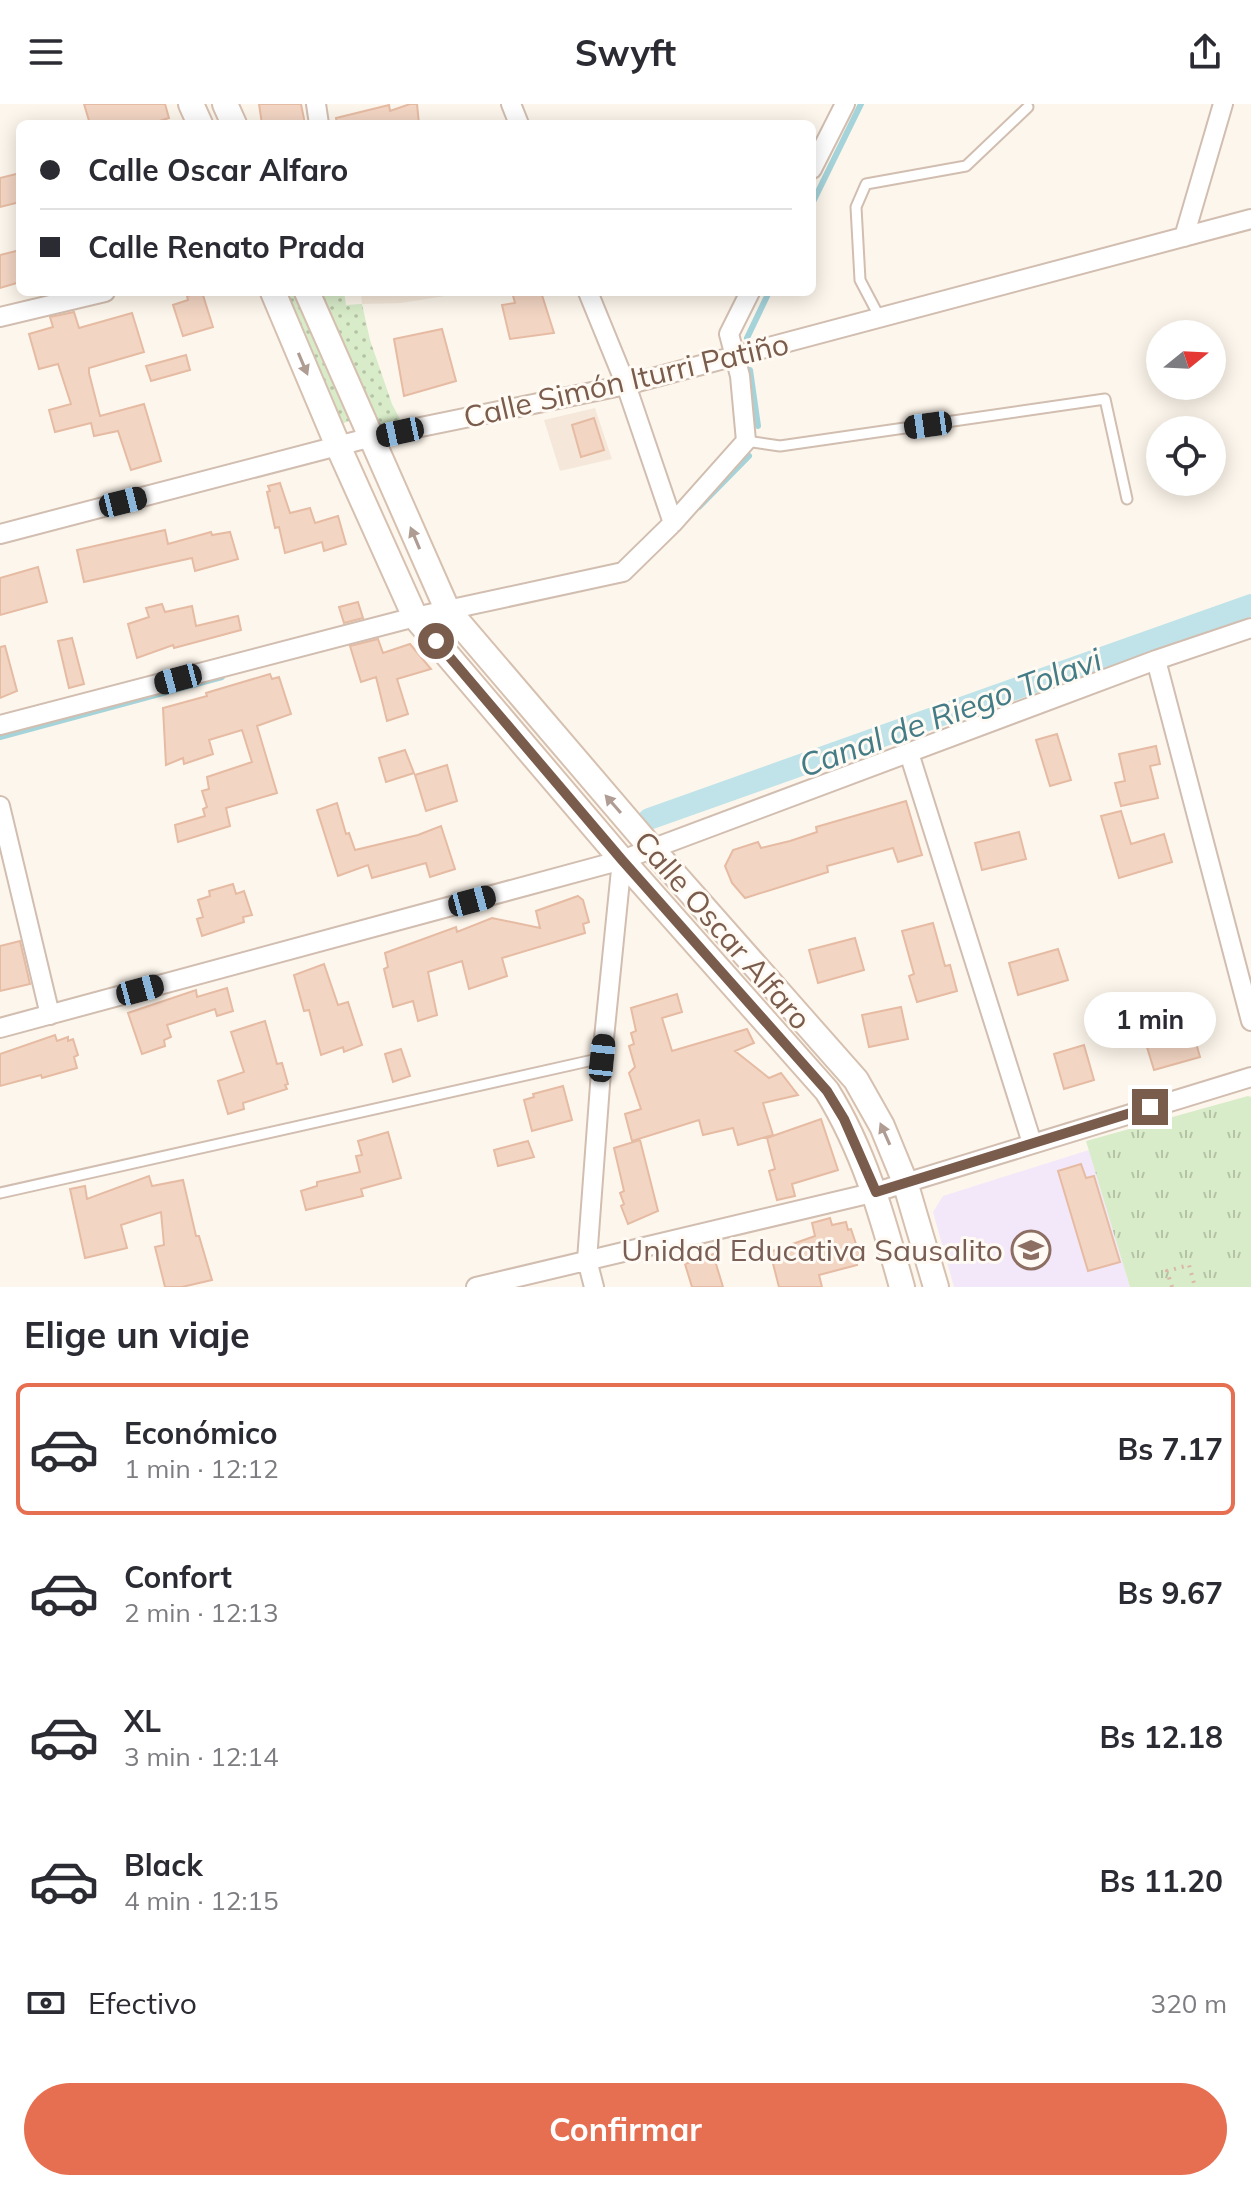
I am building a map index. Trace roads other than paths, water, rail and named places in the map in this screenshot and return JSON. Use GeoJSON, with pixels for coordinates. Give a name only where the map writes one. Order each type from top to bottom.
{"type":"FeatureCollection","features":[{"type":"Feature","properties":{"kind":"main road","name":"Calle Oscar Alfaro"},"geometry":{"type":"LineString","coordinates":[[275,296],[415,617],[622,860],[827,1091],[844,1119],[876,1192],[902,1287]]}},
{"type":"Feature","properties":{"kind":"main road","name":"Calle Oscar Alfaro"},"geometry":{"type":"LineString","coordinates":[[309,296],[447,609],[653,850],[856,1080],[882,1126],[905,1182],[936,1287]]}},
{"type":"Feature","properties":{"kind":"street"},"geometry":{"type":"LineString","coordinates":[[816,161],[845,104]]}},
{"type":"Feature","properties":{"kind":"street"},"geometry":{"type":"LineString","coordinates":[[1184,237],[1223,104]]}},
{"type":"Feature","properties":{"kind":"street","name":"Calle Simón Iturri Patiño"},"geometry":{"type":"LineString","coordinates":[[0,534],[372,437],[626,385],[1251,219]]}},
{"type":"Feature","properties":{"kind":"street"},"geometry":{"type":"LineString","coordinates":[[0,317],[88,296]]}},
{"type":"Feature","properties":{"kind":"street"},"geometry":{"type":"LineString","coordinates":[[590,296],[626,385],[673,523]]}},
{"type":"Feature","properties":{"kind":"street"},"geometry":{"type":"LineString","coordinates":[[0,725],[447,609],[623,572],[673,523],[746,441],[740,376],[729,334],[748,296]]}},
{"type":"Feature","properties":{"kind":"street"},"geometry":{"type":"LineString","coordinates":[[0,1028],[622,860],[1156,660],[1251,628]]}},
{"type":"Feature","properties":{"kind":"street"},"geometry":{"type":"LineString","coordinates":[[1156,660],[1251,1021]]}},
{"type":"Feature","properties":{"kind":"street"},"geometry":{"type":"LineString","coordinates":[[909,753],[1032,1143]]}},
{"type":"Feature","properties":{"kind":"street"},"geometry":{"type":"LineString","coordinates":[[0,806],[50,1015]]}},
{"type":"Feature","properties":{"kind":"street"},"geometry":{"type":"LineString","coordinates":[[594,1287],[587,1260],[602,1058],[622,860]]}},
{"type":"Feature","properties":{"kind":"street"},"geometry":{"type":"LineString","coordinates":[[476,1287],[876,1192],[1251,1077]]}},
{"type":"Feature","properties":{"kind":"lane"},"geometry":{"type":"LineString","coordinates":[[880,318],[860,280],[856,207],[866,184],[966,166],[1028,107]]}},
{"type":"Feature","properties":{"kind":"lane"},"geometry":{"type":"LineString","coordinates":[[746,441],[780,446],[1105,399],[1127,499]]}},
{"type":"Feature","properties":{"kind":"lane"},"geometry":{"type":"LineString","coordinates":[[0,1193],[602,1058]]}},
{"type":"Feature","properties":{"kind":"waterway","name":"Canal de Riego Tolavi"},"geometry":{"type":"LineString","coordinates":[[816,196],[861,104]]}},
{"type":"Feature","properties":{"kind":"waterway","name":"Canal de Riego Tolavi"},"geometry":{"type":"LineString","coordinates":[[747,338],[767,296]]}},
{"type":"Feature","properties":{"kind":"waterway","name":"Canal de Riego Tolavi"},"geometry":{"type":"LineString","coordinates":[[750,370],[758,426]]}},
{"type":"Feature","properties":{"kind":"waterway","name":"Canal de Riego Tolavi"},"geometry":{"type":"LineString","coordinates":[[699,507],[749,456]]}},
{"type":"Feature","properties":{"kind":"waterway","name":"Canal de Riego Tolavi"},"geometry":{"type":"LineString","coordinates":[[649,819],[1251,605]]}},
{"type":"Feature","properties":{"kind":"waterway","name":"Canal de Riego Tolavi"},"geometry":{"type":"LineString","coordinates":[[0,737],[222,677]]}},
{"type":"Feature","properties":{"kind":"place","name":"Unidad Educativa Sausalito"},"geometry":{"type":"Point","coordinates":[1031,1250]}}]}
